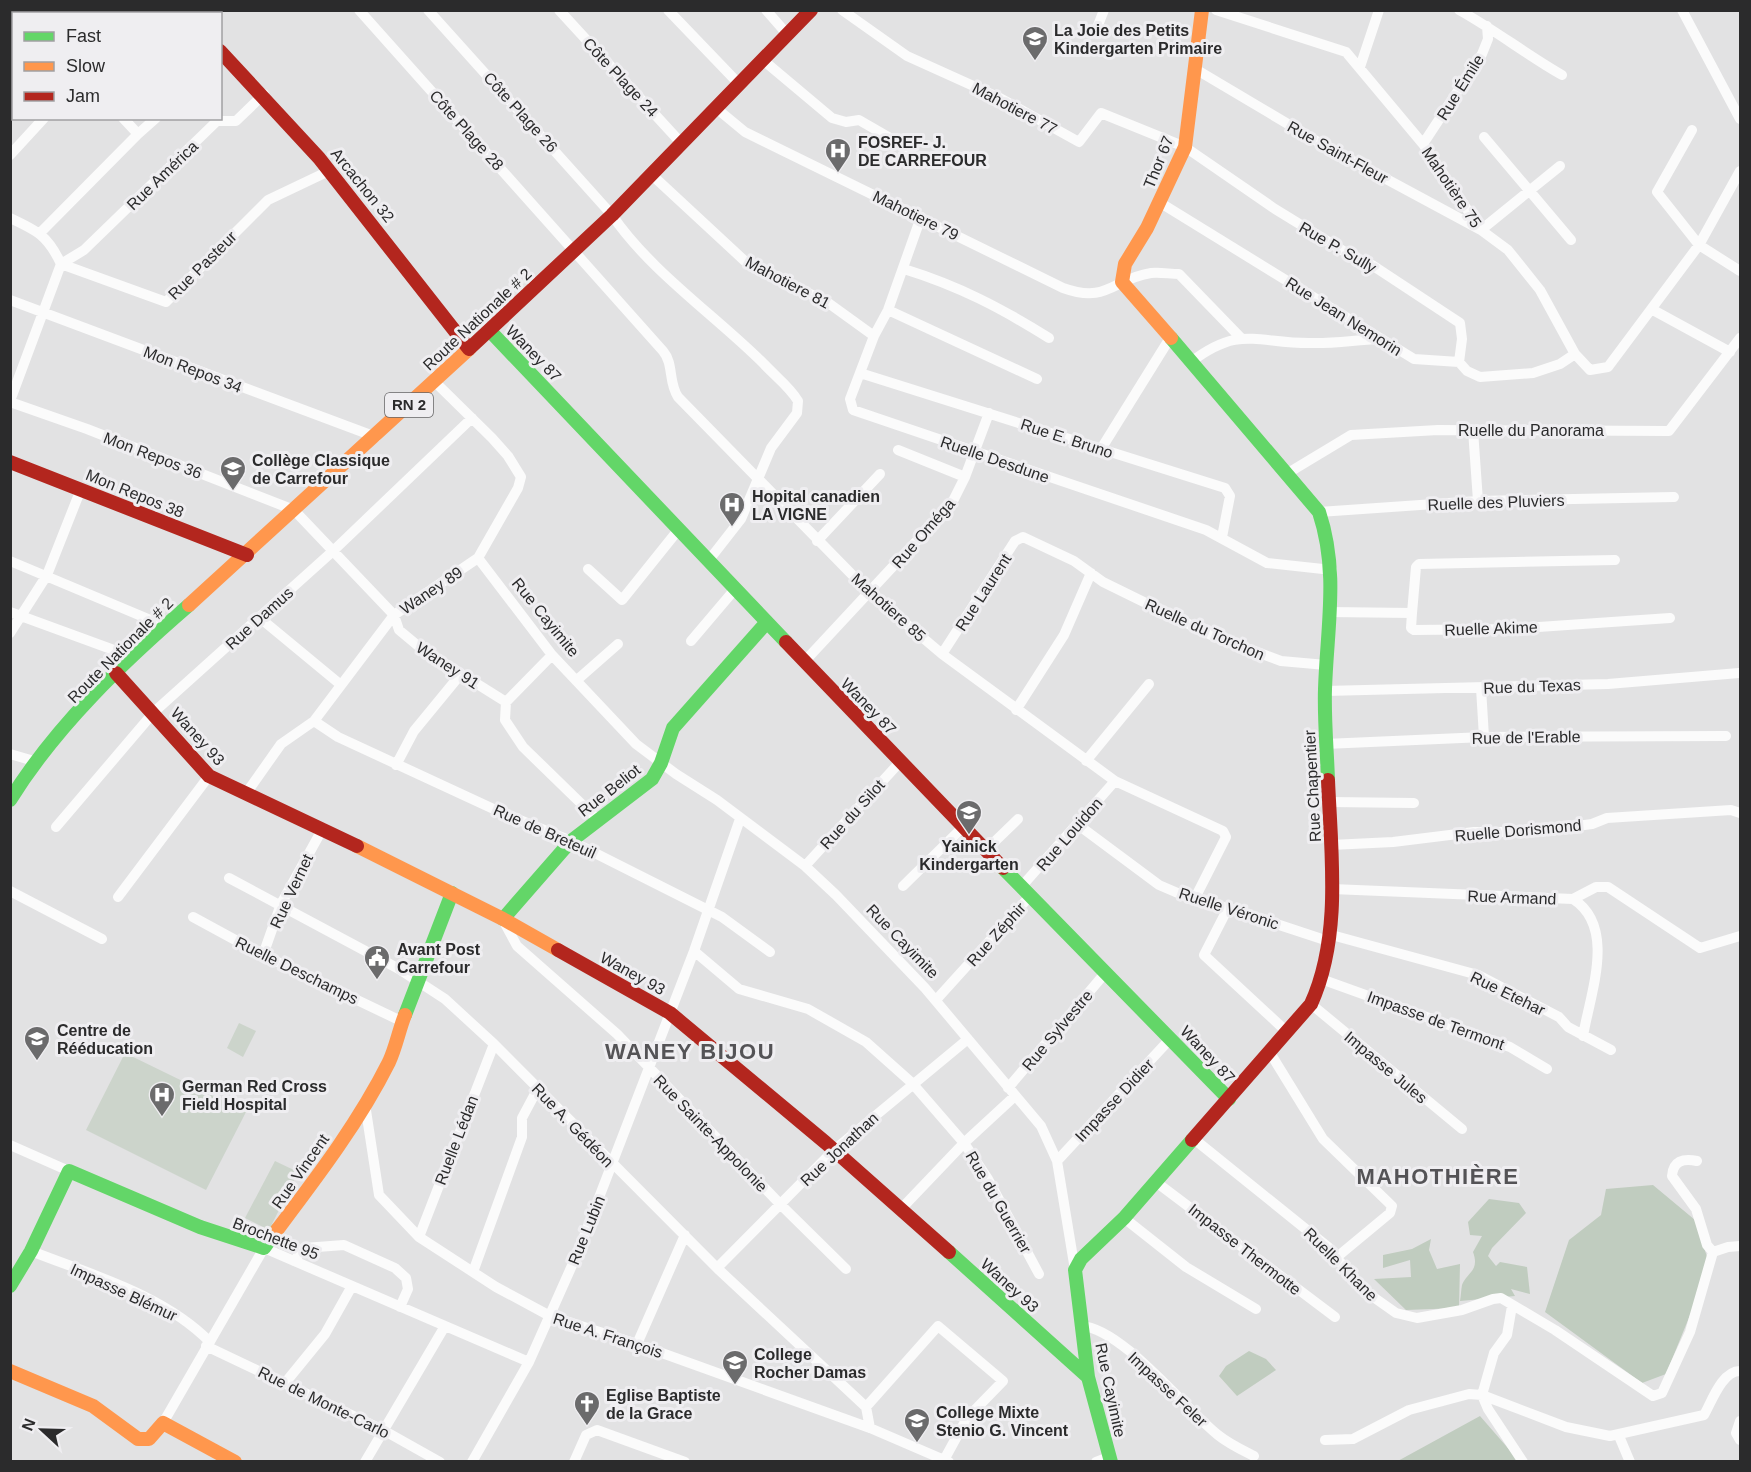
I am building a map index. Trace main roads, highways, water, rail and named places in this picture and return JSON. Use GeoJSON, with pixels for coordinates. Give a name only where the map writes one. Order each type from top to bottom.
{"type":"FeatureCollection","features":[{"type":"Feature","properties":{"kind":"place","name":"La Joie des Petits Kindergarten Primaire"},"geometry":{"type":"Point","coordinates":[1035,62]}},
{"type":"Feature","properties":{"kind":"place","name":"FOSREF- J. DE CARREFOUR"},"geometry":{"type":"Point","coordinates":[838,174]}},
{"type":"Feature","properties":{"kind":"place","name":"Collège Classique de Carrefour"},"geometry":{"type":"Point","coordinates":[233,492]}},
{"type":"Feature","properties":{"kind":"place","name":"Hopital canadien LA VIGNE"},"geometry":{"type":"Point","coordinates":[732,528]}},
{"type":"Feature","properties":{"kind":"place","name":"Yainick Kindergarten"},"geometry":{"type":"Point","coordinates":[969,836]}},
{"type":"Feature","properties":{"kind":"place","name":"Avant Post Carrefour"},"geometry":{"type":"Point","coordinates":[377,981]}},
{"type":"Feature","properties":{"kind":"place","name":"Centre de Rééducation"},"geometry":{"type":"Point","coordinates":[37,1062]}},
{"type":"Feature","properties":{"kind":"place","name":"German Red Cross Field Hospital"},"geometry":{"type":"Point","coordinates":[162,1118]}},
{"type":"Feature","properties":{"kind":"place","name":"College Rocher Damas"},"geometry":{"type":"Point","coordinates":[735,1386]}},
{"type":"Feature","properties":{"kind":"place","name":"Eglise Baptiste de la Grace"},"geometry":{"type":"Point","coordinates":[587,1427]}},
{"type":"Feature","properties":{"kind":"place","name":"College Mixte Stenio G. Vincent"},"geometry":{"type":"Point","coordinates":[917,1444]}},
{"type":"Feature","properties":{"kind":"district","name":"WANEY BIJOU"},"geometry":{"type":"Point","coordinates":[690,1051]}},
{"type":"Feature","properties":{"kind":"district","name":"MAHOTHIÈRE"},"geometry":{"type":"Point","coordinates":[1438,1176]}}]}
